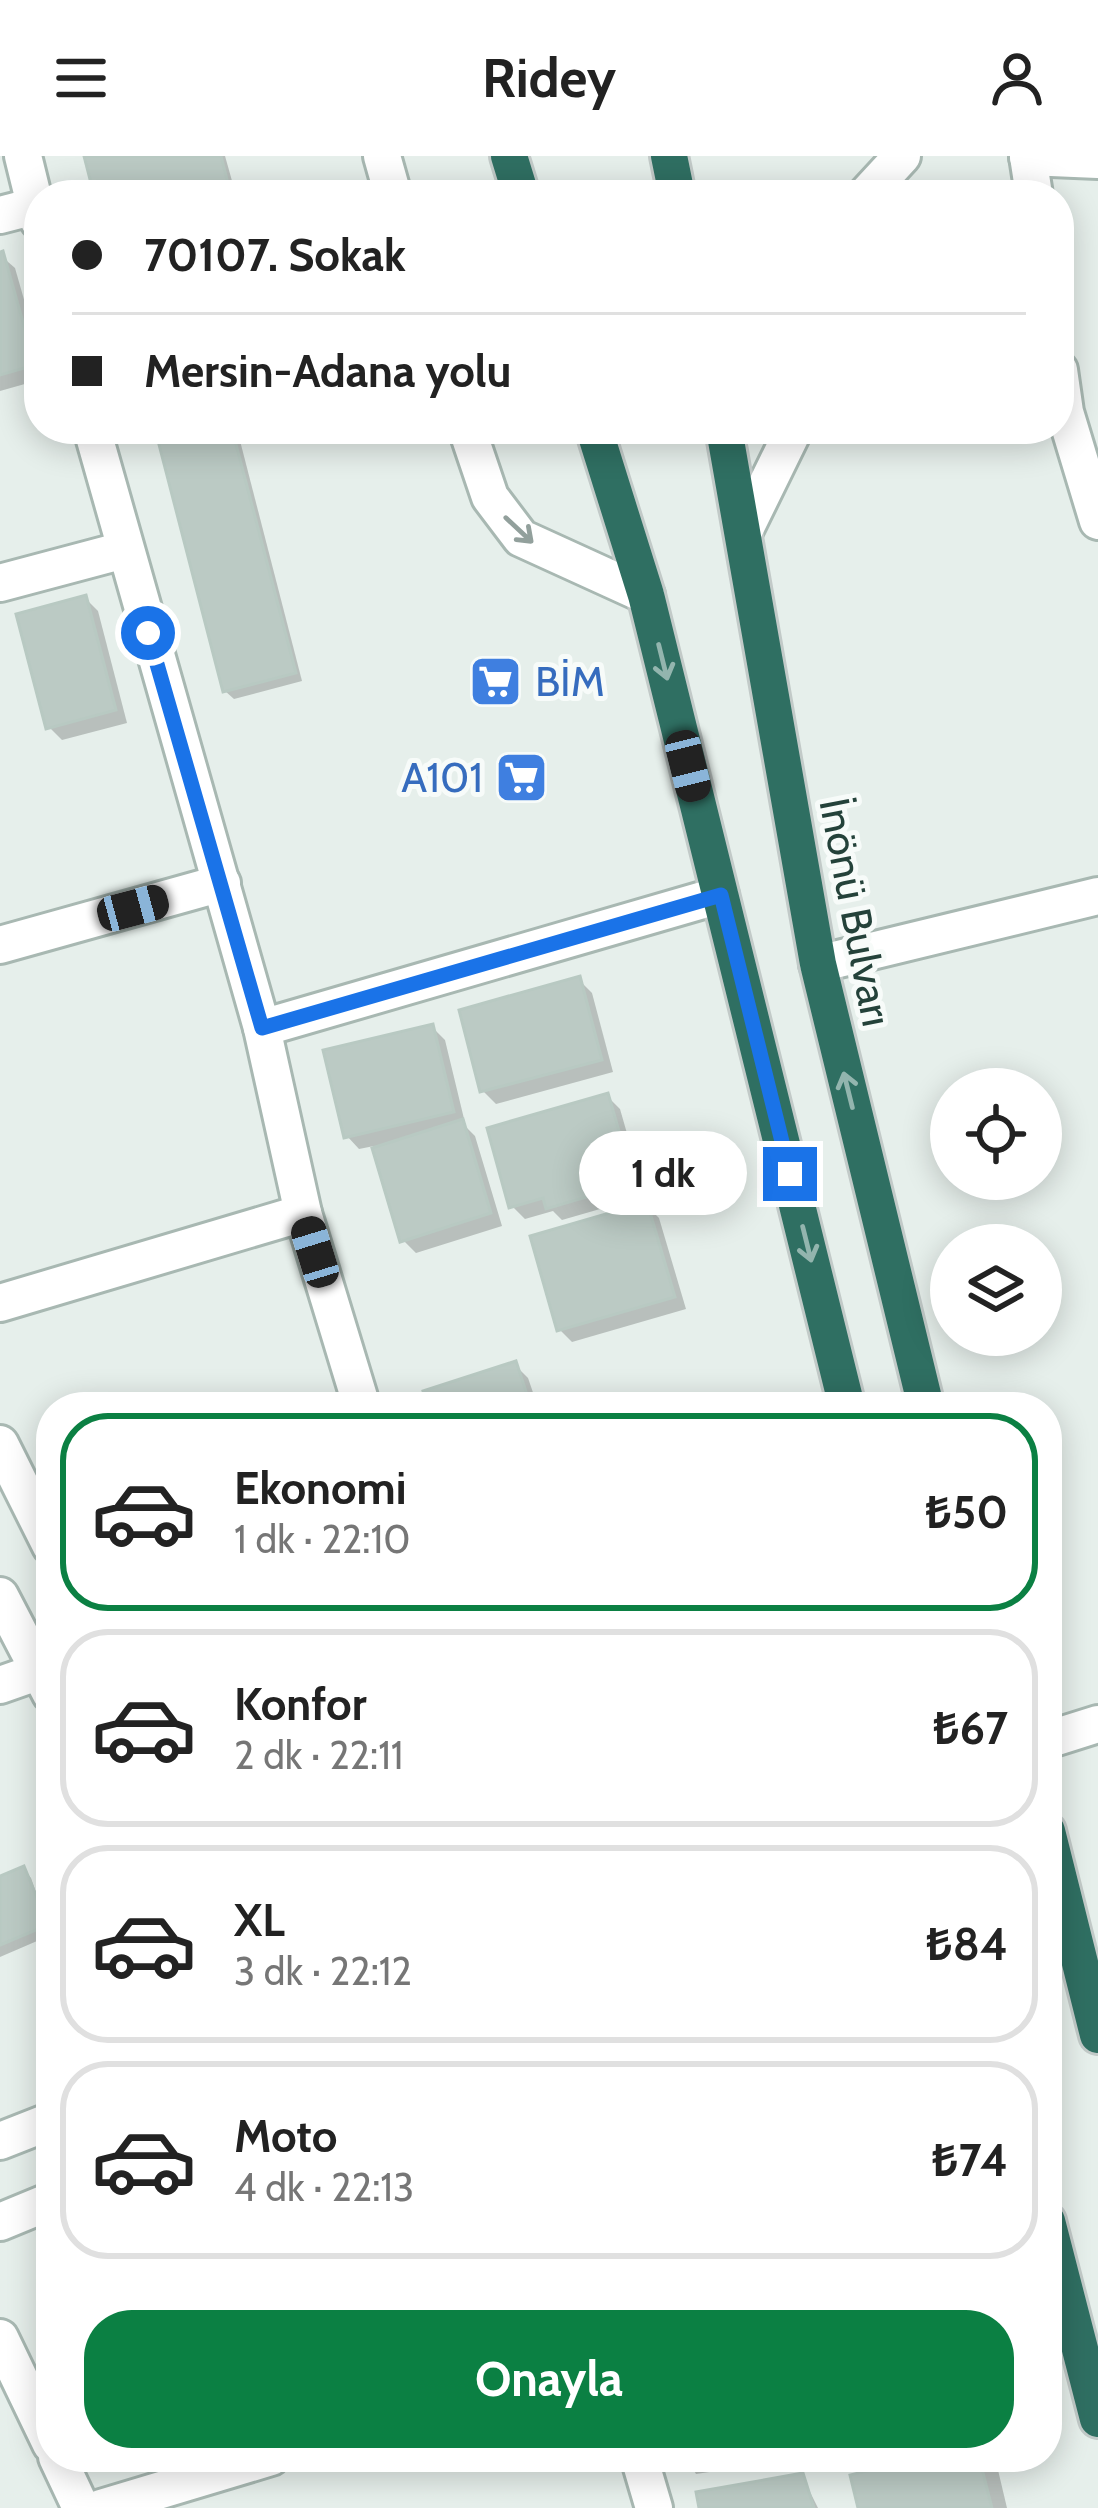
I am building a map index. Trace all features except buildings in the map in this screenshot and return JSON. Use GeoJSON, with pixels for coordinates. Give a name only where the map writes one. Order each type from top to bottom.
{"type":"FeatureCollection","features":[{"type":"Feature","properties":{"kind":"highway"},"geometry":{"type":"LineString","coordinates":[[599,444],[646,595],[844,1392]]}},
{"type":"Feature","properties":{"kind":"highway","name":"İnönü Bulvarı"},"geometry":{"type":"LineString","coordinates":[[727,444],[818,964],[922,1392]]}},
{"type":"Feature","properties":{"kind":"highway"},"geometry":{"type":"LineString","coordinates":[[1062,1891],[1098,2035]]}},
{"type":"Feature","properties":{"kind":"highway"},"geometry":{"type":"LineString","coordinates":[[1062,2279],[1098,2419]]}},
{"type":"Feature","properties":{"kind":"street"},"geometry":{"type":"LineString","coordinates":[[880,180],[902,156]]}},
{"type":"Feature","properties":{"kind":"street"},"geometry":{"type":"LineString","coordinates":[[1028,156],[1098,160]]}},
{"type":"Feature","properties":{"kind":"street"},"geometry":{"type":"LineString","coordinates":[[1074,442],[1098,521]]}},
{"type":"Feature","properties":{"kind":"street"},"geometry":{"type":"LineString","coordinates":[[96,444],[262,1028],[303,1213],[357,1392]]}},
{"type":"Feature","properties":{"kind":"street"},"geometry":{"type":"LineString","coordinates":[[471,444],[490,497],[521,538],[646,595]]}},
{"type":"Feature","properties":{"kind":"street"},"geometry":{"type":"LineString","coordinates":[[745,529],[787,444]]}},
{"type":"Feature","properties":{"kind":"street"},"geometry":{"type":"LineString","coordinates":[[0,583],[124,550]]}},
{"type":"Feature","properties":{"kind":"street"},"geometry":{"type":"LineString","coordinates":[[0,945],[222,883]]}},
{"type":"Feature","properties":{"kind":"street"},"geometry":{"type":"LineString","coordinates":[[262,1028],[721,895]]}},
{"type":"Feature","properties":{"kind":"street"},"geometry":{"type":"LineString","coordinates":[[818,964],[1098,896]]}},
{"type":"Feature","properties":{"kind":"street"},"geometry":{"type":"LineString","coordinates":[[0,1303],[303,1213]]}},
{"type":"Feature","properties":{"kind":"street"},"geometry":{"type":"LineString","coordinates":[[0,1444],[36,1516]]}},
{"type":"Feature","properties":{"kind":"street"},"geometry":{"type":"LineString","coordinates":[[0,1596],[36,1664]]}},
{"type":"Feature","properties":{"kind":"street"},"geometry":{"type":"LineString","coordinates":[[0,1685],[36,1683]]}},
{"type":"Feature","properties":{"kind":"street"},"geometry":{"type":"LineString","coordinates":[[1062,1735],[1098,1724]]}},
{"type":"Feature","properties":{"kind":"street"},"geometry":{"type":"LineString","coordinates":[[0,2141],[36,2127]]}},
{"type":"Feature","properties":{"kind":"street"},"geometry":{"type":"LineString","coordinates":[[0,2222],[36,2207]]}},
{"type":"Feature","properties":{"kind":"street"},"geometry":{"type":"LineString","coordinates":[[0,2338],[36,2413]]}},
{"type":"Feature","properties":{"kind":"street"},"geometry":{"type":"LineString","coordinates":[[64,2472],[82,2508]]}},
{"type":"Feature","properties":{"kind":"street"},"geometry":{"type":"LineString","coordinates":[[101,2508],[221,2472]]}},
{"type":"Feature","properties":{"kind":"street"},"geometry":{"type":"LineString","coordinates":[[643,2472],[654,2508]]}},
{"type":"Feature","properties":{"kind":"place","name":"BİM"},"geometry":{"type":"Point","coordinates":[496,681]}},
{"type":"Feature","properties":{"kind":"place","name":"A101"},"geometry":{"type":"Point","coordinates":[522,777]}},
{"type":"Feature","properties":{"kind":"route"},"geometry":{"type":"LineString","coordinates":[[148,633],[262,1028],[721,895],[790,1174]]}}]}
